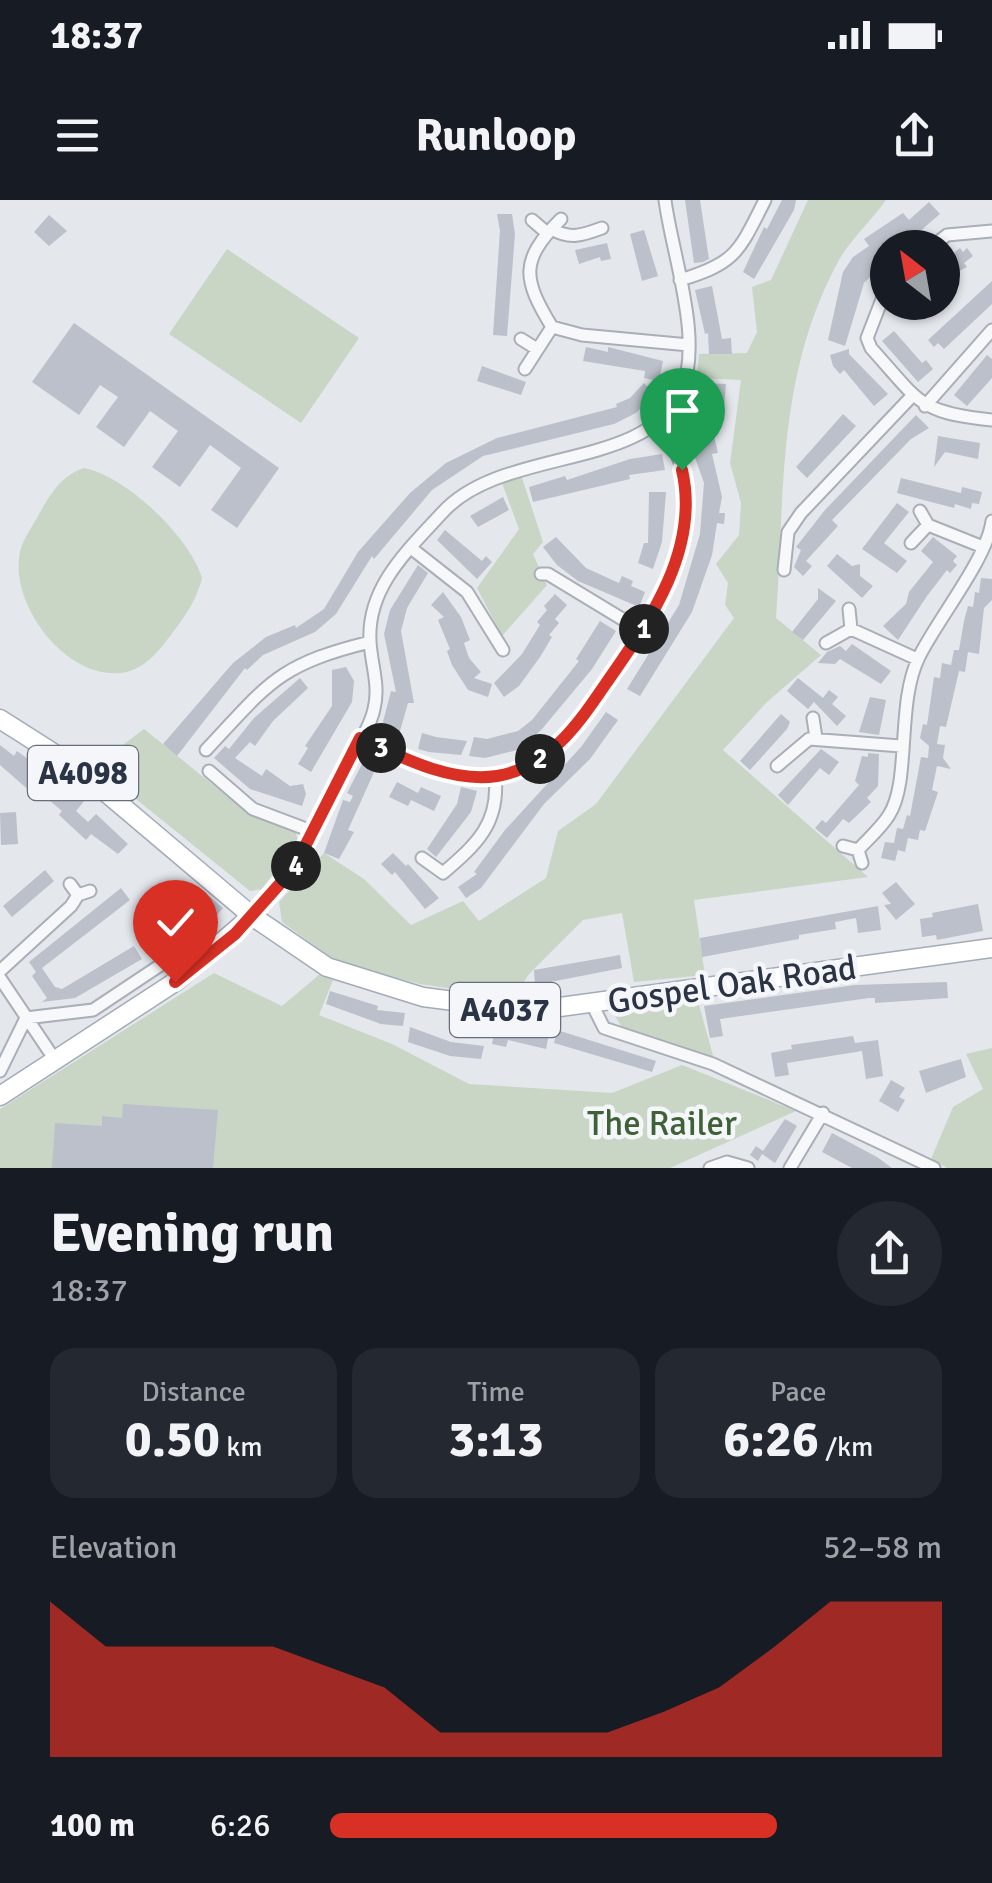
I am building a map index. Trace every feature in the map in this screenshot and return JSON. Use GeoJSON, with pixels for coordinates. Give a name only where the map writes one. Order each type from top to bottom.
{"type":"FeatureCollection","features":[{"type":"Feature","properties":{"kind":"main road","name":"A4098"},"geometry":{"type":"LineString","coordinates":[[0,720],[101,786],[252,916]]}},
{"type":"Feature","properties":{"kind":"main road","name":"Gospel Oak Road"},"geometry":{"type":"LineString","coordinates":[[252,916],[327,967],[423,998],[519,1010],[592,1004],[992,948]]}},
{"type":"Feature","properties":{"kind":"main road"},"geometry":{"type":"LineString","coordinates":[[0,1096],[175,982],[252,916]]}},
{"type":"Feature","properties":{"kind":"street"},"geometry":{"type":"LineString","coordinates":[[252,916],[294,868],[374,712],[370,642],[373,607],[382,586],[411,548],[454,501],[486,482],[616,443],[656,421],[680,395],[688,372],[689,345],[665,200]]}},
{"type":"Feature","properties":{"kind":"street"},"geometry":{"type":"LineString","coordinates":[[680,280],[716,269],[731,259],[765,200]]}},
{"type":"Feature","properties":{"kind":"street"},"geometry":{"type":"LineString","coordinates":[[532,220],[567,236],[602,228]]}},
{"type":"Feature","properties":{"kind":"street"},"geometry":{"type":"LineString","coordinates":[[553,227],[528,264],[534,297],[552,328],[689,345]]}},
{"type":"Feature","properties":{"kind":"street"},"geometry":{"type":"LineString","coordinates":[[960,234],[992,231]]}},
{"type":"Feature","properties":{"kind":"street"},"geometry":{"type":"LineString","coordinates":[[874,320],[867,338],[871,348],[924,406],[946,416],[992,420]]}},
{"type":"Feature","properties":{"kind":"street"},"geometry":{"type":"LineString","coordinates":[[525,369],[552,328]]}},
{"type":"Feature","properties":{"kind":"street"},"geometry":{"type":"LineString","coordinates":[[924,406],[992,330]]}},
{"type":"Feature","properties":{"kind":"street"},"geometry":{"type":"LineString","coordinates":[[522,339],[537,349]]}},
{"type":"Feature","properties":{"kind":"street"},"geometry":{"type":"LineString","coordinates":[[784,570],[788,532],[812,500],[914,396]]}},
{"type":"Feature","properties":{"kind":"street"},"geometry":{"type":"LineString","coordinates":[[360,738],[434,770],[495,776],[530,764],[561,743],[642,631],[675,563],[688,494],[678,456],[656,421]]}},
{"type":"Feature","properties":{"kind":"street"},"geometry":{"type":"LineString","coordinates":[[801,492],[812,500]]}},
{"type":"Feature","properties":{"kind":"street"},"geometry":{"type":"LineString","coordinates":[[920,511],[928,525],[983,547]]}},
{"type":"Feature","properties":{"kind":"street"},"geometry":{"type":"LineString","coordinates":[[858,850],[889,816],[896,798],[900,746],[918,659],[983,547],[992,521]]}},
{"type":"Feature","properties":{"kind":"street"},"geometry":{"type":"LineString","coordinates":[[911,543],[928,525]]}},
{"type":"Feature","properties":{"kind":"street"},"geometry":{"type":"LineString","coordinates":[[411,548],[467,592],[503,650]]}},
{"type":"Feature","properties":{"kind":"street"},"geometry":{"type":"LineString","coordinates":[[541,574],[548,574],[642,631]]}},
{"type":"Feature","properties":{"kind":"street"},"geometry":{"type":"LineString","coordinates":[[849,609],[852,629]]}},
{"type":"Feature","properties":{"kind":"street"},"geometry":{"type":"LineString","coordinates":[[852,629],[918,659]]}},
{"type":"Feature","properties":{"kind":"street"},"geometry":{"type":"LineString","coordinates":[[826,643],[852,629]]}},
{"type":"Feature","properties":{"kind":"street"},"geometry":{"type":"LineString","coordinates":[[206,750],[265,685],[293,666],[334,650],[370,642]]}},
{"type":"Feature","properties":{"kind":"street"},"geometry":{"type":"LineString","coordinates":[[814,718],[816,738]]}},
{"type":"Feature","properties":{"kind":"street"},"geometry":{"type":"LineString","coordinates":[[224,731],[235,742]]}},
{"type":"Feature","properties":{"kind":"street"},"geometry":{"type":"LineString","coordinates":[[777,766],[799,746],[816,738],[900,746]]}},
{"type":"Feature","properties":{"kind":"street"},"geometry":{"type":"LineString","coordinates":[[208,771],[252,809],[314,832]]}},
{"type":"Feature","properties":{"kind":"street"},"geometry":{"type":"LineString","coordinates":[[422,858],[443,873],[477,842],[498,800],[495,776]]}},
{"type":"Feature","properties":{"kind":"street"},"geometry":{"type":"LineString","coordinates":[[843,846],[858,850]]}},
{"type":"Feature","properties":{"kind":"street"},"geometry":{"type":"LineString","coordinates":[[858,850],[862,863]]}},
{"type":"Feature","properties":{"kind":"street"},"geometry":{"type":"LineString","coordinates":[[54,1060],[0,975],[72,906],[79,890]]}},
{"type":"Feature","properties":{"kind":"street"},"geometry":{"type":"LineString","coordinates":[[26,1018],[93,1010],[174,956]]}},
{"type":"Feature","properties":{"kind":"street"},"geometry":{"type":"LineString","coordinates":[[592,1004],[604,1028],[712,1064],[934,1168]]}},
{"type":"Feature","properties":{"kind":"street"},"geometry":{"type":"LineString","coordinates":[[0,1071],[26,1018]]}},
{"type":"Feature","properties":{"kind":"street"},"geometry":{"type":"LineString","coordinates":[[790,1168],[822,1113]]}},
{"type":"Feature","properties":{"kind":"street"},"geometry":{"type":"LineString","coordinates":[[710,1168],[728,1162],[748,1168]]}},
{"type":"Feature","properties":{"kind":"green space"},"geometry":{"type":"Polygon","coordinates":[[[808,200],[886,200],[844,252],[819,303],[804,347],[787,436],[776,618],[821,655],[766,703],[723,750],[868,877],[694,900],[705,975],[634,982],[622,913],[583,920],[529,974],[514,998],[420,984],[338,963],[282,922],[279,902],[324,853],[364,879],[411,925],[463,901],[479,921],[546,878],[558,831],[596,804],[734,618],[725,605],[728,583],[716,564],[739,535],[741,503],[730,463],[741,380],[697,378],[699,354],[747,353],[757,332],[752,287],[771,280],[808,200]]]}},
{"type":"Feature","properties":{"kind":"green space"},"geometry":{"type":"Polygon","coordinates":[[[227,249],[359,338],[301,423],[169,334],[227,249]]]}},
{"type":"Feature","properties":{"kind":"green space"},"geometry":{"type":"Polygon","coordinates":[[[84,468],[118,483],[154,511],[184,545],[202,578],[190,606],[163,646],[144,664],[120,673],[100,672],[63,652],[34,618],[19,578],[21,547],[42,508],[62,481],[84,468]]]}},
{"type":"Feature","properties":{"kind":"green space"},"geometry":{"type":"Polygon","coordinates":[[[521,475],[543,542],[533,554],[547,585],[502,636],[477,588],[519,529],[502,483],[521,475]]]}},
{"type":"Feature","properties":{"kind":"green space"},"geometry":{"type":"Polygon","coordinates":[[[144,729],[249,814],[294,828],[298,840],[262,889],[250,891],[95,766],[144,729]]]}},
{"type":"Feature","properties":{"kind":"green space","name":"The Railer"},"geometry":{"type":"Polygon","coordinates":[[[214,973],[282,1006],[320,974],[333,980],[319,1015],[392,1044],[469,1084],[612,1093],[682,1065],[796,1111],[670,1168],[0,1168],[0,1109],[214,973]]]}},
{"type":"Feature","properties":{"kind":"green space"},"geometry":{"type":"Polygon","coordinates":[[[698,1001],[714,1059],[621,1026],[614,1014],[619,1008],[698,1001]]]}},
{"type":"Feature","properties":{"kind":"green space"},"geometry":{"type":"Polygon","coordinates":[[[992,1048],[992,1168],[947,1168],[931,1159],[953,1107],[983,1089],[966,1054],[992,1048]]]}},
{"type":"Feature","properties":{"kind":"building"},"geometry":{"type":"Polygon","coordinates":[[[685,200],[700,200],[709,259],[703,262],[694,263],[685,200]]]}},
{"type":"Feature","properties":{"kind":"building"},"geometry":{"type":"Polygon","coordinates":[[[782,200],[796,200],[794,210],[754,279],[743,272],[782,200]]]}},
{"type":"Feature","properties":{"kind":"building"},"geometry":{"type":"Polygon","coordinates":[[[929,202],[940,214],[921,230],[878,230],[903,213],[909,220],[929,202]]]}},
{"type":"Feature","properties":{"kind":"building"},"geometry":{"type":"Polygon","coordinates":[[[497,214],[512,214],[515,234],[507,336],[493,335],[500,231],[497,214]]]}},
{"type":"Feature","properties":{"kind":"building"},"geometry":{"type":"Polygon","coordinates":[[[49,215],[67,231],[49,246],[34,232],[49,215]]]}},
{"type":"Feature","properties":{"kind":"building"},"geometry":{"type":"Polygon","coordinates":[[[644,230],[658,276],[642,281],[630,234],[644,230]]]}},
{"type":"Feature","properties":{"kind":"building"},"geometry":{"type":"Polygon","coordinates":[[[870,235],[870,277],[864,283],[845,346],[828,340],[843,272],[853,257],[869,246],[864,239],[870,235]]]}},
{"type":"Feature","properties":{"kind":"building"},"geometry":{"type":"Polygon","coordinates":[[[607,243],[611,259],[601,261],[600,257],[579,264],[575,250],[607,243]]]}},
{"type":"Feature","properties":{"kind":"building"},"geometry":{"type":"Polygon","coordinates":[[[960,248],[963,252],[967,248],[973,256],[964,263],[967,267],[960,271],[960,248]]]}},
{"type":"Feature","properties":{"kind":"building"},"geometry":{"type":"Polygon","coordinates":[[[992,281],[992,304],[944,349],[938,343],[934,347],[928,340],[950,320],[960,320],[960,310],[992,281]]]}},
{"type":"Feature","properties":{"kind":"building"},"geometry":{"type":"Polygon","coordinates":[[[712,286],[722,339],[731,338],[732,354],[709,354],[708,333],[705,334],[695,290],[712,286]]]}},
{"type":"Feature","properties":{"kind":"building"},"geometry":{"type":"Polygon","coordinates":[[[74,323],[279,468],[237,528],[211,510],[241,468],[210,445],[180,487],[152,467],[178,431],[150,411],[124,447],[96,427],[118,397],[100,385],[79,415],[32,382],[74,323]]]}},
{"type":"Feature","properties":{"kind":"building"},"geometry":{"type":"Polygon","coordinates":[[[894,331],[922,363],[926,360],[933,369],[918,382],[882,341],[894,331]]]}},
{"type":"Feature","properties":{"kind":"building"},"geometry":{"type":"Polygon","coordinates":[[[586,347],[608,352],[608,347],[663,361],[659,381],[644,378],[645,371],[583,361],[586,347]]]}},
{"type":"Feature","properties":{"kind":"building"},"geometry":{"type":"Polygon","coordinates":[[[849,349],[849,354],[888,394],[874,406],[844,370],[840,374],[833,366],[830,355],[849,349]]]}},
{"type":"Feature","properties":{"kind":"building"},"geometry":{"type":"Polygon","coordinates":[[[987,355],[992,359],[992,378],[967,406],[954,395],[987,355]]]}},
{"type":"Feature","properties":{"kind":"building"},"geometry":{"type":"Polygon","coordinates":[[[482,366],[526,382],[521,395],[477,381],[482,366]]]}},
{"type":"Feature","properties":{"kind":"building"},"geometry":{"type":"Polygon","coordinates":[[[644,383],[655,394],[636,413],[614,424],[483,456],[432,490],[374,559],[372,556],[336,614],[315,632],[263,655],[245,668],[177,756],[163,744],[233,663],[266,637],[295,625],[296,628],[324,609],[358,552],[410,493],[446,463],[497,438],[617,407],[644,383]]]}},
{"type":"Feature","properties":{"kind":"building"},"geometry":{"type":"Polygon","coordinates":[[[705,383],[726,384],[724,407],[717,407],[712,427],[718,453],[712,454],[722,497],[719,513],[725,513],[724,524],[717,523],[712,555],[692,612],[640,696],[627,689],[679,605],[700,534],[704,483],[692,449],[689,423],[697,422],[697,401],[704,401],[705,383]]]}},
{"type":"Feature","properties":{"kind":"building"},"geometry":{"type":"Polygon","coordinates":[[[843,414],[856,426],[807,478],[796,467],[843,414]]]}},
{"type":"Feature","properties":{"kind":"building"},"geometry":{"type":"Polygon","coordinates":[[[916,415],[929,428],[911,439],[832,520],[838,526],[806,561],[812,566],[803,576],[794,567],[801,550],[796,547],[825,510],[916,415]]]}},
{"type":"Feature","properties":{"kind":"building"},"geometry":{"type":"Polygon","coordinates":[[[938,436],[980,443],[978,459],[945,452],[934,467],[938,436]]]}},
{"type":"Feature","properties":{"kind":"building"},"geometry":{"type":"Polygon","coordinates":[[[662,454],[665,470],[629,475],[630,479],[533,502],[529,487],[662,454]]]}},
{"type":"Feature","properties":{"kind":"building"},"geometry":{"type":"Polygon","coordinates":[[[901,478],[961,493],[962,487],[982,492],[979,504],[972,503],[971,509],[955,504],[954,508],[897,493],[901,478]]]}},
{"type":"Feature","properties":{"kind":"building"},"geometry":{"type":"Polygon","coordinates":[[[649,492],[666,492],[662,542],[653,569],[638,563],[644,543],[648,543],[649,492]]]}},
{"type":"Feature","properties":{"kind":"building"},"geometry":{"type":"Polygon","coordinates":[[[503,497],[509,510],[478,527],[470,516],[503,497]]]}},
{"type":"Feature","properties":{"kind":"building"},"geometry":{"type":"Polygon","coordinates":[[[897,503],[909,512],[884,543],[907,561],[897,573],[862,549],[897,503]]]}},
{"type":"Feature","properties":{"kind":"building"},"geometry":{"type":"Polygon","coordinates":[[[445,530],[482,561],[486,556],[492,562],[477,579],[437,540],[445,530]]]}},
{"type":"Feature","properties":{"kind":"building"},"geometry":{"type":"Polygon","coordinates":[[[556,537],[586,568],[619,583],[622,576],[633,581],[631,586],[645,592],[639,607],[578,581],[557,565],[543,547],[556,537]]]}},
{"type":"Feature","properties":{"kind":"building"},"geometry":{"type":"Polygon","coordinates":[[[933,537],[957,556],[953,561],[957,565],[950,573],[947,570],[898,640],[883,626],[906,604],[909,592],[933,562],[921,551],[933,537]]]}},
{"type":"Feature","properties":{"kind":"building"},"geometry":{"type":"Polygon","coordinates":[[[837,554],[852,566],[860,564],[860,576],[873,586],[862,598],[827,566],[837,554]]]}},
{"type":"Feature","properties":{"kind":"building"},"geometry":{"type":"Polygon","coordinates":[[[418,565],[428,573],[407,608],[401,631],[414,703],[408,703],[400,731],[403,742],[396,744],[379,737],[391,691],[396,692],[384,634],[390,610],[418,565]]]}},
{"type":"Feature","properties":{"kind":"building"},"geometry":{"type":"Polygon","coordinates":[[[981,578],[992,579],[992,600],[984,608],[979,654],[968,652],[965,672],[959,671],[946,727],[940,726],[937,744],[945,745],[943,758],[951,769],[937,766],[932,790],[938,792],[918,840],[908,838],[905,852],[898,850],[895,861],[881,858],[885,842],[894,843],[897,828],[903,829],[907,815],[910,816],[921,757],[928,758],[929,746],[920,738],[923,724],[927,725],[934,677],[940,678],[942,663],[951,665],[954,650],[959,650],[968,606],[973,607],[981,578]]]}},
{"type":"Feature","properties":{"kind":"building"},"geometry":{"type":"Polygon","coordinates":[[[818,588],[836,601],[803,640],[792,632],[818,599],[818,588]]]}},
{"type":"Feature","properties":{"kind":"building"},"geometry":{"type":"Polygon","coordinates":[[[443,592],[461,617],[470,640],[464,643],[469,658],[481,672],[474,678],[492,684],[488,697],[468,690],[452,665],[438,620],[444,617],[431,605],[443,592]]]}},
{"type":"Feature","properties":{"kind":"building"},"geometry":{"type":"Polygon","coordinates":[[[555,594],[567,605],[555,619],[559,623],[519,686],[504,697],[494,683],[522,654],[547,610],[544,606],[555,594]]]}},
{"type":"Feature","properties":{"kind":"building"},"geometry":{"type":"Polygon","coordinates":[[[600,621],[616,631],[592,669],[542,729],[521,749],[485,758],[469,756],[474,737],[487,739],[518,731],[532,720],[579,661],[576,659],[600,621]]]}},
{"type":"Feature","properties":{"kind":"building"},"geometry":{"type":"Polygon","coordinates":[[[852,644],[891,671],[881,684],[840,659],[835,664],[818,663],[827,652],[840,646],[846,651],[852,644]]]}},
{"type":"Feature","properties":{"kind":"building"},"geometry":{"type":"Polygon","coordinates":[[[346,667],[354,681],[352,702],[311,772],[298,764],[308,748],[305,746],[332,706],[332,670],[346,667]]]}},
{"type":"Feature","properties":{"kind":"building"},"geometry":{"type":"Polygon","coordinates":[[[300,678],[308,688],[273,721],[255,746],[250,742],[235,758],[262,776],[266,769],[290,786],[303,784],[306,794],[302,806],[250,789],[214,758],[225,746],[229,749],[254,718],[300,678]]]}},
{"type":"Feature","properties":{"kind":"building"},"geometry":{"type":"Polygon","coordinates":[[[798,678],[823,698],[829,690],[838,697],[832,704],[846,716],[837,726],[814,702],[808,709],[787,691],[798,678]]]}},
{"type":"Feature","properties":{"kind":"building"},"geometry":{"type":"Polygon","coordinates":[[[870,697],[886,700],[879,735],[859,732],[870,697]]]}},
{"type":"Feature","properties":{"kind":"building"},"geometry":{"type":"Polygon","coordinates":[[[606,712],[618,720],[590,759],[544,804],[481,888],[466,898],[458,887],[477,874],[474,872],[505,830],[581,747],[606,712]]]}},
{"type":"Feature","properties":{"kind":"building"},"geometry":{"type":"Polygon","coordinates":[[[781,714],[790,722],[787,729],[750,770],[740,761],[781,714]]]}},
{"type":"Feature","properties":{"kind":"building"},"geometry":{"type":"Polygon","coordinates":[[[422,733],[467,741],[461,755],[429,752],[418,749],[422,733]]]}},
{"type":"Feature","properties":{"kind":"building"},"geometry":{"type":"Polygon","coordinates":[[[0,745],[14,756],[17,751],[85,800],[76,811],[88,822],[96,814],[128,844],[118,854],[91,834],[86,840],[59,815],[62,811],[50,801],[52,798],[37,786],[32,793],[0,765],[0,745]]]}},
{"type":"Feature","properties":{"kind":"building"},"geometry":{"type":"Polygon","coordinates":[[[821,749],[839,762],[829,775],[820,768],[788,805],[778,795],[821,749]]]}},
{"type":"Feature","properties":{"kind":"building"},"geometry":{"type":"Polygon","coordinates":[[[868,753],[879,754],[878,786],[867,798],[871,802],[849,823],[843,819],[827,838],[815,828],[822,820],[826,823],[859,785],[855,781],[862,756],[868,757],[868,753]]]}},
{"type":"Feature","properties":{"kind":"building"},"geometry":{"type":"Polygon","coordinates":[[[362,764],[375,770],[348,830],[354,832],[339,859],[324,853],[343,800],[350,802],[353,796],[347,793],[362,764]]]}},
{"type":"Feature","properties":{"kind":"building"},"geometry":{"type":"Polygon","coordinates":[[[397,782],[418,793],[421,787],[441,796],[434,811],[411,800],[408,806],[389,797],[397,782]]]}},
{"type":"Feature","properties":{"kind":"building"},"geometry":{"type":"Polygon","coordinates":[[[461,787],[477,791],[471,812],[436,857],[427,849],[457,804],[461,787]]]}},
{"type":"Feature","properties":{"kind":"building"},"geometry":{"type":"Polygon","coordinates":[[[16,812],[18,844],[1,845],[0,813],[16,812]]]}},
{"type":"Feature","properties":{"kind":"building"},"geometry":{"type":"Polygon","coordinates":[[[393,853],[439,898],[425,909],[395,872],[392,875],[381,864],[393,853]]]}},
{"type":"Feature","properties":{"kind":"building"},"geometry":{"type":"Polygon","coordinates":[[[45,870],[54,881],[12,917],[3,906],[45,870]]]}},
{"type":"Feature","properties":{"kind":"building"},"geometry":{"type":"Polygon","coordinates":[[[896,882],[915,904],[896,920],[884,905],[891,904],[882,893],[896,882]]]}},
{"type":"Feature","properties":{"kind":"building"},"geometry":{"type":"Polygon","coordinates":[[[121,888],[130,900],[42,968],[55,987],[62,989],[134,946],[142,959],[75,998],[42,1002],[47,998],[32,976],[36,972],[29,962],[121,888]]]}},
{"type":"Feature","properties":{"kind":"building"},"geometry":{"type":"Polygon","coordinates":[[[202,890],[223,908],[191,945],[170,926],[202,890]]]}},
{"type":"Feature","properties":{"kind":"building"},"geometry":{"type":"Polygon","coordinates":[[[978,904],[983,931],[937,940],[936,935],[922,937],[920,919],[978,904]]]}},
{"type":"Feature","properties":{"kind":"building"},"geometry":{"type":"Polygon","coordinates":[[[878,906],[881,930],[858,933],[856,918],[835,922],[836,929],[799,935],[799,939],[702,957],[700,938],[878,906]]]}},
{"type":"Feature","properties":{"kind":"building"},"geometry":{"type":"Polygon","coordinates":[[[620,955],[622,968],[535,985],[534,970],[620,955]]]}},
{"type":"Feature","properties":{"kind":"building"},"geometry":{"type":"Polygon","coordinates":[[[947,982],[948,998],[875,1003],[875,998],[869,998],[720,1019],[723,1036],[710,1038],[704,1006],[855,985],[947,982]]]}},
{"type":"Feature","properties":{"kind":"building"},"geometry":{"type":"Polygon","coordinates":[[[330,991],[378,1006],[377,1010],[405,1013],[403,1026],[381,1024],[326,1004],[330,991]]]}},
{"type":"Feature","properties":{"kind":"building"},"geometry":{"type":"Polygon","coordinates":[[[410,1027],[451,1042],[484,1046],[481,1059],[450,1056],[408,1042],[410,1027]]]}},
{"type":"Feature","properties":{"kind":"building"},"geometry":{"type":"Polygon","coordinates":[[[519,1027],[549,1034],[546,1049],[508,1040],[506,1047],[492,1044],[495,1029],[517,1034],[519,1027]]]}},
{"type":"Feature","properties":{"kind":"building"},"geometry":{"type":"Polygon","coordinates":[[[557,1030],[656,1061],[652,1072],[554,1043],[557,1030]]]}},
{"type":"Feature","properties":{"kind":"building"},"geometry":{"type":"Polygon","coordinates":[[[853,1036],[855,1043],[878,1040],[883,1076],[866,1079],[862,1051],[787,1063],[789,1075],[775,1077],[771,1053],[792,1049],[791,1045],[853,1036]]]}},
{"type":"Feature","properties":{"kind":"building"},"geometry":{"type":"Polygon","coordinates":[[[961,1059],[966,1077],[926,1093],[919,1071],[961,1059]]]}},
{"type":"Feature","properties":{"kind":"building"},"geometry":{"type":"Polygon","coordinates":[[[891,1080],[905,1088],[899,1097],[905,1100],[898,1112],[879,1101],[891,1080]]]}},
{"type":"Feature","properties":{"kind":"building"},"geometry":{"type":"Polygon","coordinates":[[[123,1104],[218,1110],[213,1168],[52,1168],[55,1123],[102,1126],[102,1116],[122,1118],[123,1104]]]}},
{"type":"Feature","properties":{"kind":"building"},"geometry":{"type":"Polygon","coordinates":[[[785,1119],[797,1126],[775,1163],[762,1154],[758,1161],[750,1155],[756,1146],[763,1151],[785,1119]]]}},
{"type":"Feature","properties":{"kind":"building"},"geometry":{"type":"Polygon","coordinates":[[[832,1133],[892,1168],[852,1168],[822,1152],[832,1133]]]}},
{"type":"Feature","properties":{"kind":"route"},"geometry":{"type":"LineString","coordinates":[[175,982],[235,934],[294,868],[360,738],[434,770],[495,776],[544,757],[561,743],[639,636],[661,599],[675,563],[686,515],[688,494],[682,470]]}}]}
